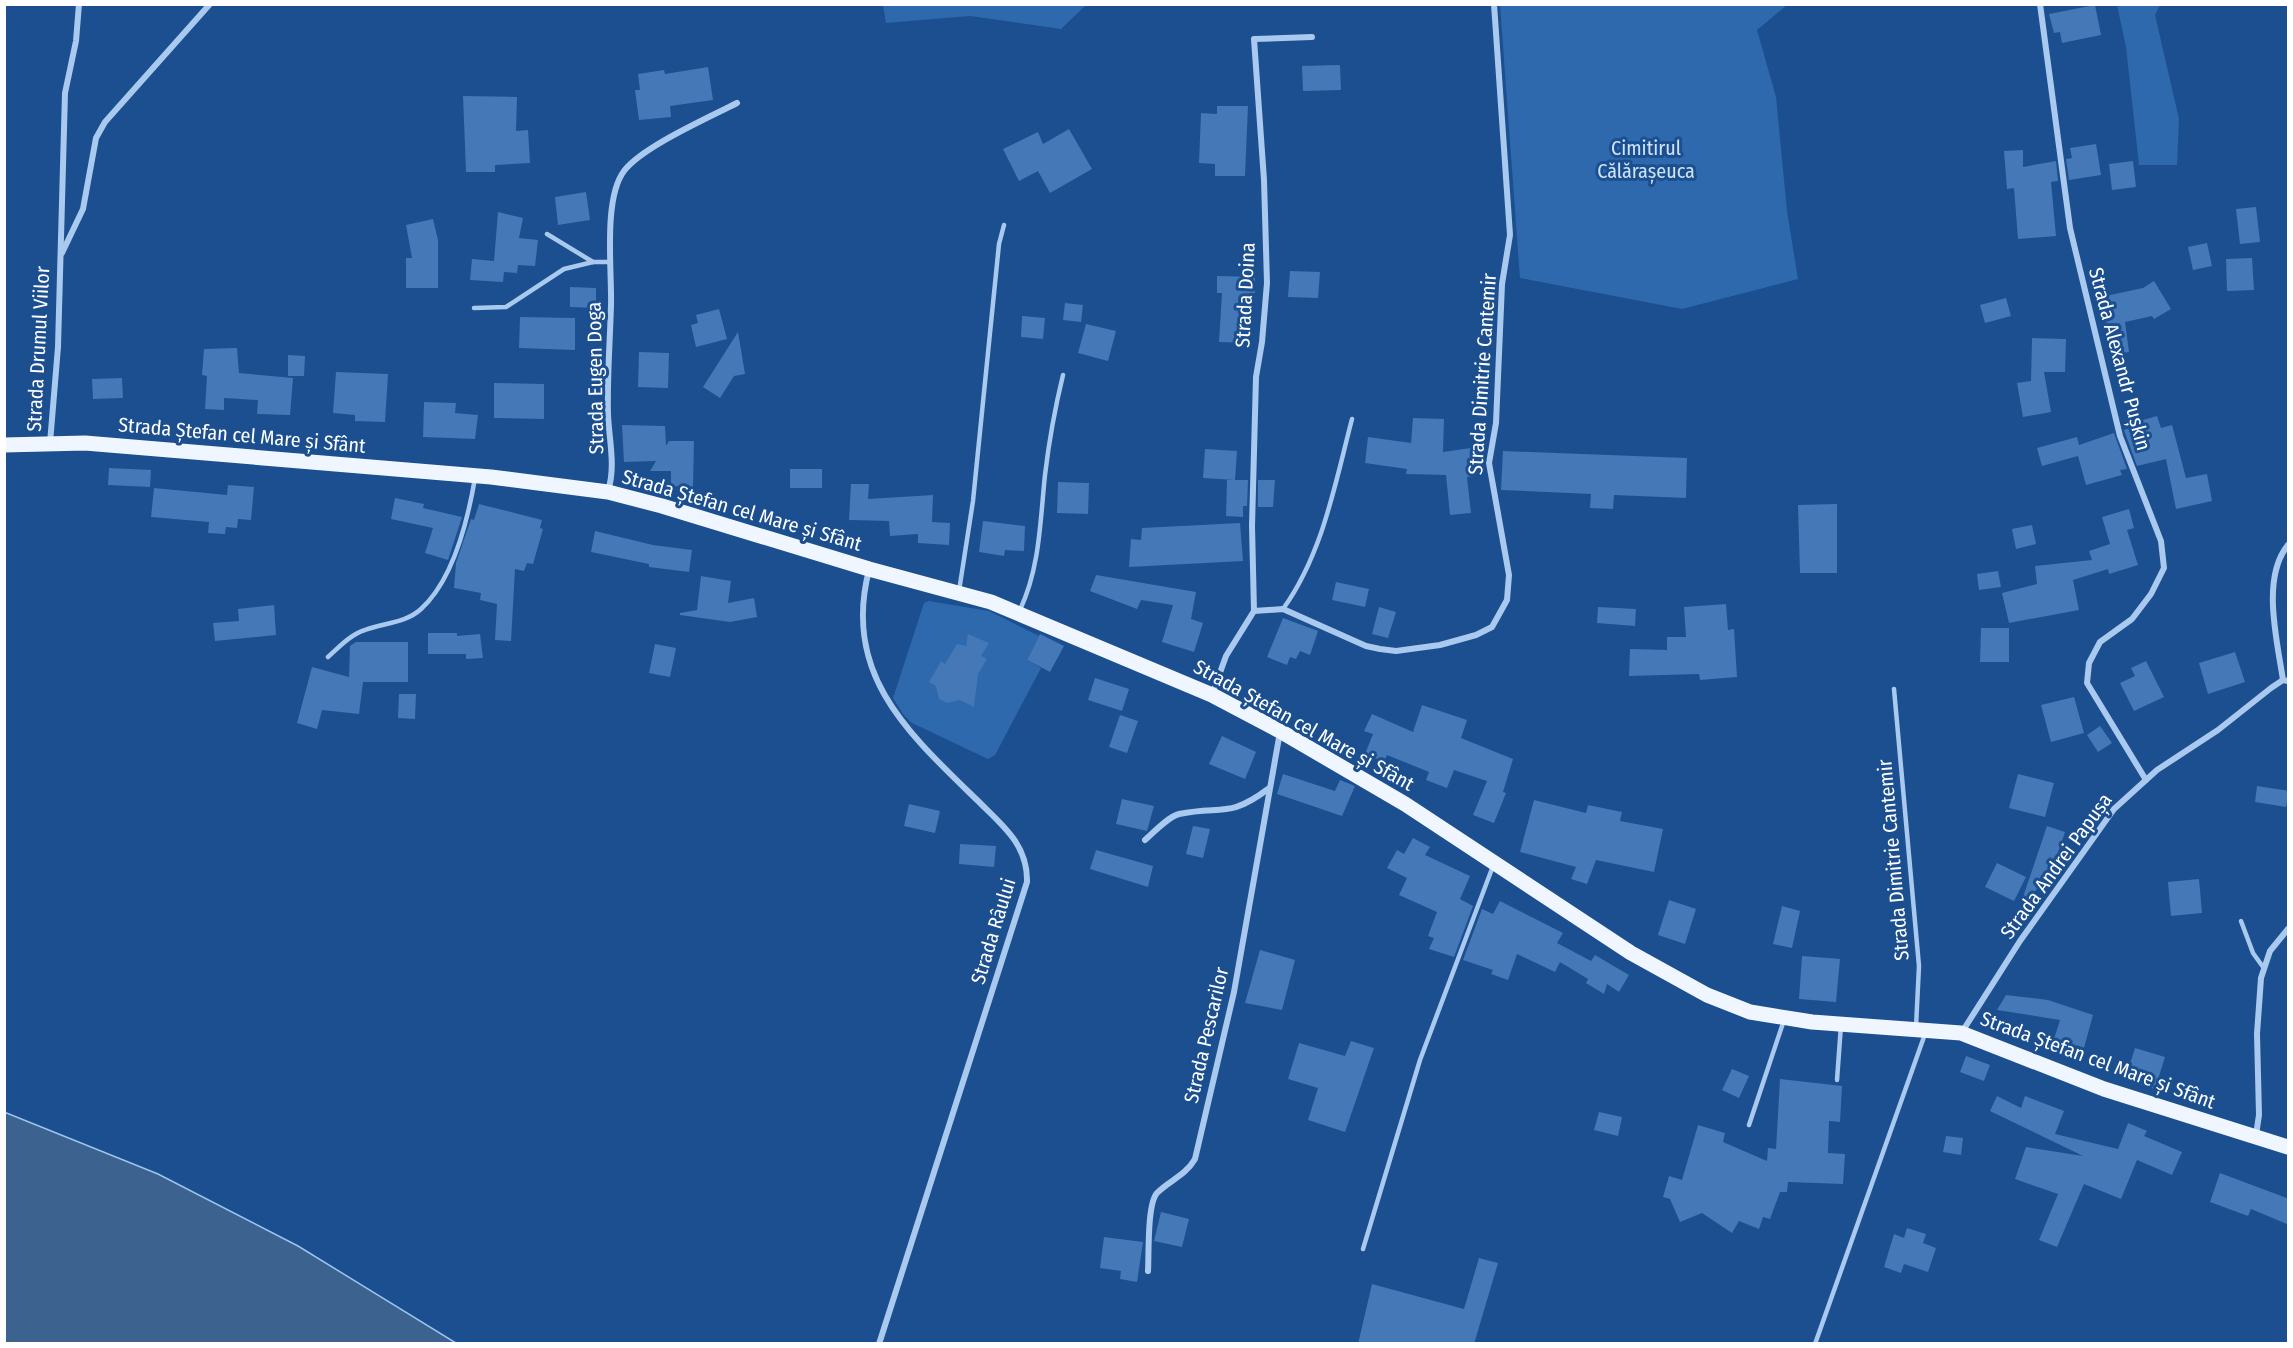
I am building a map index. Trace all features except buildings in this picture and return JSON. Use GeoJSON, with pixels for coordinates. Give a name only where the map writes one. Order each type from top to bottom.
{"type":"FeatureCollection","features":[{"type":"Feature","properties":{"kind":"main road","name":"Strada Ștefan cel Mare și Sfânt"},"geometry":{"type":"LineString","coordinates":[[4,445],[85,443],[476,476],[608,492],[662,506],[869,569],[958,592],[1019,613],[1212,695],[1280,731],[1406,804],[1670,976],[1750,1012],[1841,1024],[1922,1028],[1961,1033],[2104,1089],[2289,1147]]}},
{"type":"Feature","properties":{"kind":"street","name":"Strada Drumul Viilor"},"geometry":{"type":"LineString","coordinates":[[50,444],[58,347],[65,93],[76,41],[79,4]]}},
{"type":"Feature","properties":{"kind":"street","name":"Strada Drumul Viilor"},"geometry":{"type":"LineString","coordinates":[[60,256],[83,209],[96,138],[105,122],[210,4]]}},
{"type":"Feature","properties":{"kind":"street","name":"Strada Dimitrie Cantemir"},"geometry":{"type":"LineString","coordinates":[[1254,611],[1283,609],[1366,646],[1396,651],[1440,645],[1484,632],[1492,627],[1507,600],[1509,575],[1489,463],[1497,423],[1502,284],[1510,235],[1494,4]]}},
{"type":"Feature","properties":{"kind":"street","name":"Strada Alexandr Pușkin"},"geometry":{"type":"LineString","coordinates":[[2040,4],[2070,228],[2120,436],[2161,541],[2164,568],[2151,594],[2132,620],[2100,642],[2089,663],[2086,683],[2146,780]]}},
{"type":"Feature","properties":{"kind":"street","name":"Strada Doina"},"geometry":{"type":"LineString","coordinates":[[1254,611],[1251,526],[1256,377],[1262,342],[1267,283],[1264,180],[1254,39],[1312,37]]}},
{"type":"Feature","properties":{"kind":"street","name":"Strada Eugen Doga"},"geometry":{"type":"LineString","coordinates":[[608,492],[613,476],[608,403],[611,303],[608,262],[612,212],[623,171],[655,147],[737,103]]}},
{"type":"Feature","properties":{"kind":"street"},"geometry":{"type":"LineString","coordinates":[[2286,681],[2274,585],[2279,556],[2289,545]]}},
{"type":"Feature","properties":{"kind":"street","name":"Strada Râului"},"geometry":{"type":"LineString","coordinates":[[869,569],[861,611],[867,656],[886,701],[964,787],[1010,833],[1020,846],[1027,870],[1027,882],[879,1344]]}},
{"type":"Feature","properties":{"kind":"street"},"geometry":{"type":"LineString","coordinates":[[1212,695],[1226,656],[1254,611]]}},
{"type":"Feature","properties":{"kind":"street","name":"Strada Andrei Papușa"},"geometry":{"type":"LineString","coordinates":[[1961,1033],[2020,941],[2114,809],[2146,780],[2286,681]]}},
{"type":"Feature","properties":{"kind":"street","name":"Strada Pescarilor"},"geometry":{"type":"LineString","coordinates":[[1148,1271],[1152,1208],[1156,1195],[1182,1176],[1195,1159],[1241,957],[1280,731]]}},
{"type":"Feature","properties":{"kind":"street"},"geometry":{"type":"LineString","coordinates":[[1145,840],[1177,814],[1228,811],[1248,804],[1269,789]]}},
{"type":"Feature","properties":{"kind":"street"},"geometry":{"type":"LineString","coordinates":[[2255,1138],[2259,1115],[2257,1034],[2262,967],[2270,951],[2289,929]]}},
{"type":"Feature","properties":{"kind":"lane"},"geometry":{"type":"LineString","coordinates":[[958,592],[973,501],[999,244],[1004,225]]}},
{"type":"Feature","properties":{"kind":"lane"},"geometry":{"type":"LineString","coordinates":[[547,234],[592,262]]}},
{"type":"Feature","properties":{"kind":"lane"},"geometry":{"type":"LineString","coordinates":[[474,308],[506,307],[564,269],[592,262],[608,262]]}},
{"type":"Feature","properties":{"kind":"lane"},"geometry":{"type":"LineString","coordinates":[[1019,613],[1029,591],[1040,543],[1045,474],[1055,406],[1063,375]]}},
{"type":"Feature","properties":{"kind":"lane"},"geometry":{"type":"LineString","coordinates":[[1283,609],[1300,585],[1314,555],[1352,419]]}},
{"type":"Feature","properties":{"kind":"lane"},"geometry":{"type":"LineString","coordinates":[[328,657],[363,630],[394,623],[421,610],[446,574],[463,532],[476,476]]}},
{"type":"Feature","properties":{"kind":"lane","name":"Strada Dimitrie Cantemir"},"geometry":{"type":"LineString","coordinates":[[1894,689],[1919,966],[1922,1028]]}},
{"type":"Feature","properties":{"kind":"lane"},"geometry":{"type":"LineString","coordinates":[[1363,1249],[1420,1060],[1496,861]]}},
{"type":"Feature","properties":{"kind":"lane"},"geometry":{"type":"LineString","coordinates":[[2241,921],[2253,953],[2262,967]]}},
{"type":"Feature","properties":{"kind":"lane"},"geometry":{"type":"LineString","coordinates":[[1749,1125],[1785,1018]]}},
{"type":"Feature","properties":{"kind":"lane"},"geometry":{"type":"LineString","coordinates":[[1837,1080],[1841,1024]]}},
{"type":"Feature","properties":{"kind":"lane"},"geometry":{"type":"LineString","coordinates":[[1815,1344],[1922,1028]]}},
{"type":"Feature","properties":{"kind":"green space"},"geometry":{"type":"Polygon","coordinates":[[[883,4],[1086,5],[1061,29],[970,16],[886,23],[883,4]]]}},
{"type":"Feature","properties":{"kind":"green space","name":"Cimitirul Călărașeuca"},"geometry":{"type":"Polygon","coordinates":[[[1500,5],[1787,5],[1757,30],[1776,97],[1787,211],[1798,279],[1682,309],[1520,278],[1500,5]]]}},
{"type":"Feature","properties":{"kind":"green space"},"geometry":{"type":"Polygon","coordinates":[[[2117,5],[2160,5],[2155,15],[2179,119],[2177,165],[2139,165],[2126,47],[2117,5]]]}},
{"type":"Feature","properties":{"kind":"green space"},"geometry":{"type":"Polygon","coordinates":[[[929,601],[989,611],[1039,636],[1027,660],[1041,668],[995,755],[988,759],[912,723],[893,698],[924,603],[929,601]]]}},
{"type":"Feature","properties":{"kind":"shaded area"},"geometry":{"type":"Polygon","coordinates":[[[4,1112],[158,1174],[298,1246],[456,1343],[5,1343],[4,1112]]]}}]}
